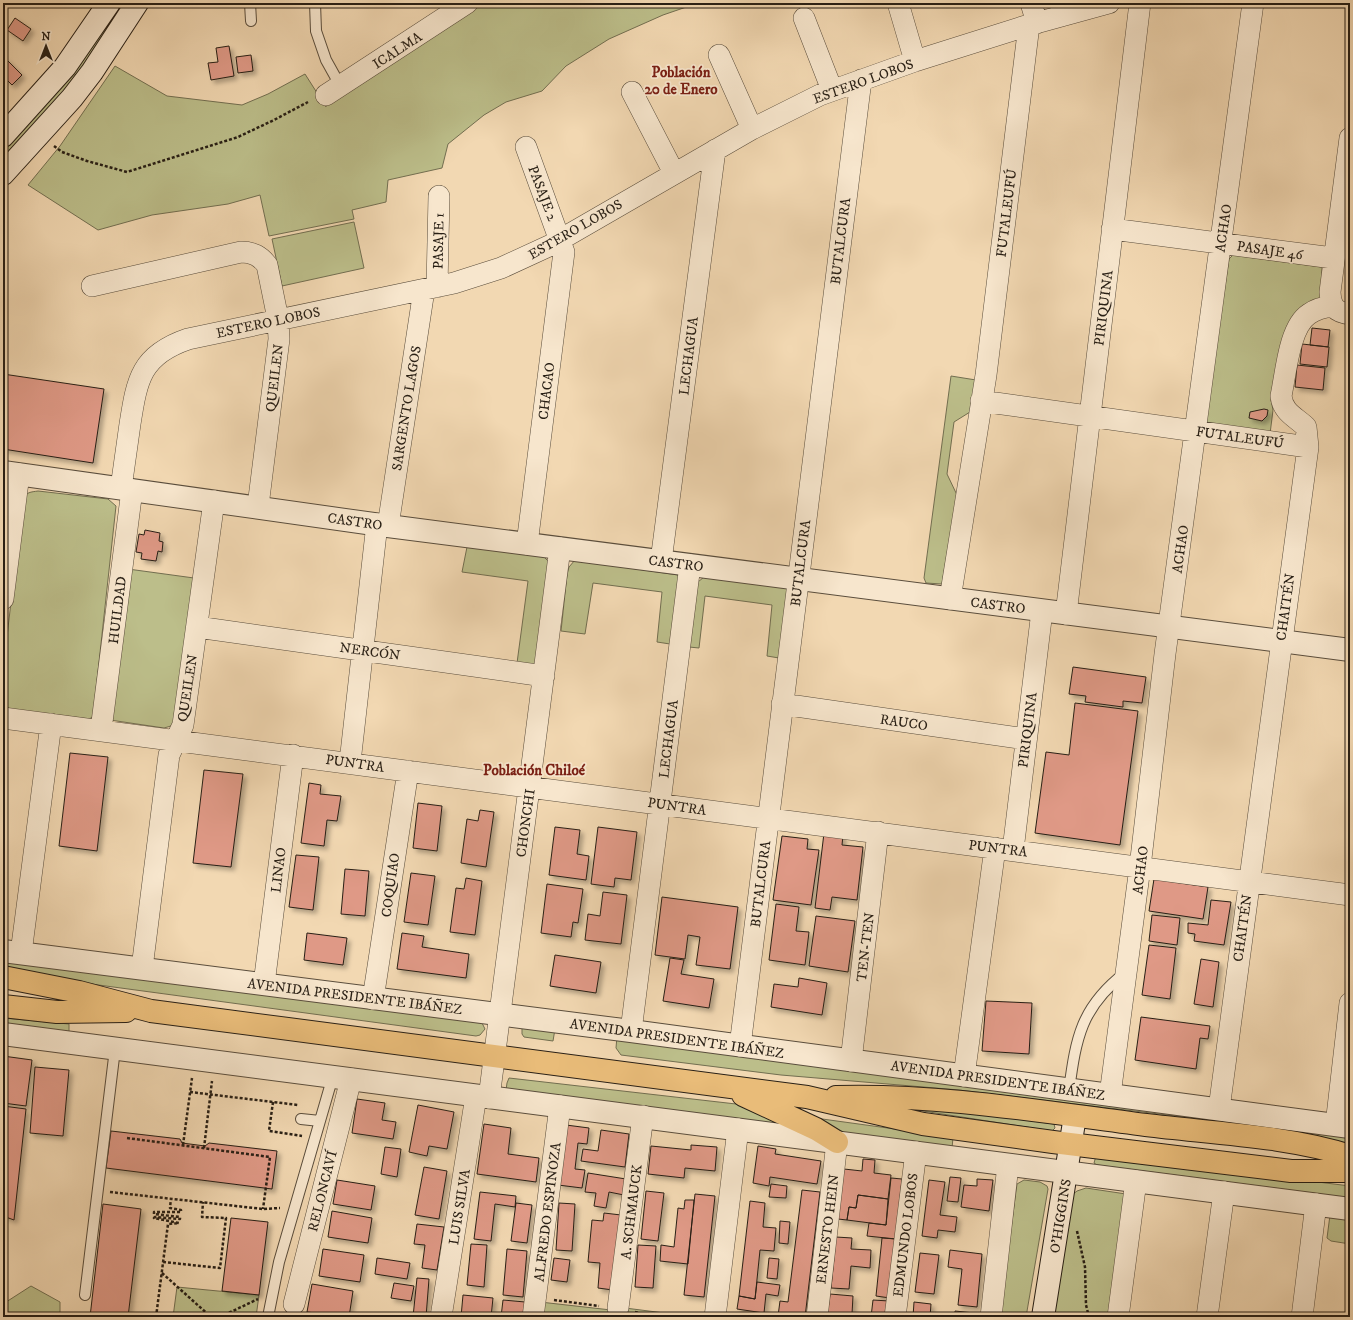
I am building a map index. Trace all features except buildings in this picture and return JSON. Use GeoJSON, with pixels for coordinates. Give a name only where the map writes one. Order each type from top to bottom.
{"type":"FeatureCollection","features":[{"type":"Feature","properties":{"kind":"main road","name":"AVENIDA PRESIDENTE IBÁÑEZ"},"geometry":{"type":"LineString","coordinates":[[3,977],[79,992],[151,1011],[806,1097],[924,1124],[1071,1145],[1291,1171],[1350,1171]]}},
{"type":"Feature","properties":{"kind":"main road","name":"AVENIDA PRESIDENTE IBÁÑEZ"},"geometry":{"type":"LineString","coordinates":[[3,1006],[57,1012],[151,1011]]}},
{"type":"Feature","properties":{"kind":"main road"},"geometry":{"type":"LineString","coordinates":[[724,1086],[816,1129],[837,1142]]}},
{"type":"Feature","properties":{"kind":"main road","name":"AVENIDA PRESIDENTE IBÁÑEZ"},"geometry":{"type":"LineString","coordinates":[[806,1097],[876,1096],[926,1098],[1275,1140],[1333,1151],[1350,1156]]}},
{"type":"Feature","properties":{"kind":"street"},"geometry":{"type":"LineString","coordinates":[[3,136],[65,67],[109,3]]}},
{"type":"Feature","properties":{"kind":"street"},"geometry":{"type":"LineString","coordinates":[[3,174],[72,98],[92,72],[137,3]]}},
{"type":"Feature","properties":{"kind":"street","name":"ICALMA"},"geometry":{"type":"LineString","coordinates":[[333,91],[467,3]]}},
{"type":"Feature","properties":{"kind":"street"},"geometry":{"type":"LineString","coordinates":[[898,3],[915,61]]}},
{"type":"Feature","properties":{"kind":"street","name":"FUTALEUFÚ"},"geometry":{"type":"LineString","coordinates":[[950,599],[986,375],[1033,24],[1031,3]]}},
{"type":"Feature","properties":{"kind":"street","name":"ESTERO LOBOS"},"geometry":{"type":"LineString","coordinates":[[126,489],[136,388],[142,374],[150,362],[162,350],[188,338],[430,288],[487,273],[560,239],[752,129],[832,90],[915,61],[1033,24],[1109,3]]}},
{"type":"Feature","properties":{"kind":"street","name":"PIRIQUINA"},"geometry":{"type":"LineString","coordinates":[[1066,614],[1140,3]]}},
{"type":"Feature","properties":{"kind":"street","name":"ACHAO"},"geometry":{"type":"LineString","coordinates":[[1110,1095],[1127,972],[1169,627],[1253,3]]}},
{"type":"Feature","properties":{"kind":"street"},"geometry":{"type":"LineString","coordinates":[[804,18],[832,90]]}},
{"type":"Feature","properties":{"kind":"street"},"geometry":{"type":"LineString","coordinates":[[719,55],[752,129]]}},
{"type":"Feature","properties":{"kind":"street","name":"BUTALCURA"},"geometry":{"type":"LineString","coordinates":[[740,1046],[861,80]]}},
{"type":"Feature","properties":{"kind":"street"},"geometry":{"type":"LineString","coordinates":[[632,92],[674,173]]}},
{"type":"Feature","properties":{"kind":"street","name":"CHAITÉN"},"geometry":{"type":"LineString","coordinates":[[1218,1109],[1308,447],[1308,432],[1306,427],[1293,418],[1286,410],[1282,403],[1281,396],[1295,331],[1308,315],[1317,310],[1341,310],[1330,281],[1350,138]]}},
{"type":"Feature","properties":{"kind":"street","name":"PASAJE 2"},"geometry":{"type":"LineString","coordinates":[[526,147],[560,239]]}},
{"type":"Feature","properties":{"kind":"street","name":"LECHAGUA"},"geometry":{"type":"LineString","coordinates":[[662,561],[715,150]]}},
{"type":"Feature","properties":{"kind":"street","name":"PASAJE 1"},"geometry":{"type":"LineString","coordinates":[[430,288],[439,196]]}},
{"type":"Feature","properties":{"kind":"street","name":"PASAJE 46"},"geometry":{"type":"LineString","coordinates":[[1112,229],[1333,258]]}},
{"type":"Feature","properties":{"kind":"street","name":"CHACAO"},"geometry":{"type":"LineString","coordinates":[[526,544],[564,252],[560,239]]}},
{"type":"Feature","properties":{"kind":"street","name":"QUEILEN"},"geometry":{"type":"LineString","coordinates":[[92,286],[241,252],[249,252],[262,259],[266,265],[278,319],[279,339],[258,506]]}},
{"type":"Feature","properties":{"kind":"street","name":"SARGENTO LAGOS"},"geometry":{"type":"LineString","coordinates":[[350,762],[363,650],[383,525],[430,288]]}},
{"type":"Feature","properties":{"kind":"street","name":"FUTALEUFÚ"},"geometry":{"type":"LineString","coordinates":[[981,401],[1308,447]]}},
{"type":"Feature","properties":{"kind":"street"},"geometry":{"type":"LineString","coordinates":[[3,599],[11,473]]}},
{"type":"Feature","properties":{"kind":"street","name":"CASTRO"},"geometry":{"type":"LineString","coordinates":[[11,473],[526,544],[1350,650]]}},
{"type":"Feature","properties":{"kind":"street","name":"HUILDAD"},"geometry":{"type":"LineString","coordinates":[[101,730],[126,489]]}},
{"type":"Feature","properties":{"kind":"street","name":"QUEILEN"},"geometry":{"type":"LineString","coordinates":[[142,968],[169,755],[183,724],[214,501]]}},
{"type":"Feature","properties":{"kind":"street","name":"CHONCHI"},"geometry":{"type":"LineString","coordinates":[[482,1097],[494,1056],[500,1014],[560,548]]}},
{"type":"Feature","properties":{"kind":"street","name":"LECHAGUA"},"geometry":{"type":"LineString","coordinates":[[631,1031],[690,565]]}},
{"type":"Feature","properties":{"kind":"street","name":"PIRIQUINA"},"geometry":{"type":"LineString","coordinates":[[964,1076],[1004,849],[1026,739],[1042,611]]}},
{"type":"Feature","properties":{"kind":"street","name":"NERCÓN"},"geometry":{"type":"LineString","coordinates":[[197,627],[544,676]]}},
{"type":"Feature","properties":{"kind":"street","name":"RAUCO"},"geometry":{"type":"LineString","coordinates":[[782,704],[1026,739]]}},
{"type":"Feature","properties":{"kind":"street","name":"PUNTRA"},"geometry":{"type":"LineString","coordinates":[[3,718],[350,762],[408,771],[1350,895]]}},
{"type":"Feature","properties":{"kind":"street"},"geometry":{"type":"LineString","coordinates":[[12,952],[51,724]]}},
{"type":"Feature","properties":{"kind":"street","name":"LINAO"},"geometry":{"type":"LineString","coordinates":[[264,984],[293,755]]}},
{"type":"Feature","properties":{"kind":"street","name":"COQUIAO"},"geometry":{"type":"LineString","coordinates":[[373,999],[408,771]]}},
{"type":"Feature","properties":{"kind":"street","name":"TEN-TEN"},"geometry":{"type":"LineString","coordinates":[[851,1061],[878,832]]}},
{"type":"Feature","properties":{"kind":"street","name":"AVENIDA PRESIDENTE IBÁÑEZ"},"geometry":{"type":"LineString","coordinates":[[12,952],[631,1031],[1343,1126]]}},
{"type":"Feature","properties":{"kind":"street"},"geometry":{"type":"LineString","coordinates":[[1343,1126],[1350,1003]]}},
{"type":"Feature","properties":{"kind":"street"},"geometry":{"type":"LineString","coordinates":[[3,1034],[1350,1209]]}},
{"type":"Feature","properties":{"kind":"street","name":"RELONCAVÍ"},"geometry":{"type":"LineString","coordinates":[[294,1304],[342,1078]]}},
{"type":"Feature","properties":{"kind":"street","name":"LUIS SILVA"},"geometry":{"type":"LineString","coordinates":[[441,1317],[482,1097]]}},
{"type":"Feature","properties":{"kind":"street","name":"ALFREDO ESPINOZA"},"geometry":{"type":"LineString","coordinates":[[535,1307],[560,1106]]}},
{"type":"Feature","properties":{"kind":"street","name":"A. SCHMAUCK"},"geometry":{"type":"LineString","coordinates":[[618,1308],[643,1116]]}},
{"type":"Feature","properties":{"kind":"street","name":"O'HIGGINS"},"geometry":{"type":"LineString","coordinates":[[1043,1317],[1075,1116]]}},
{"type":"Feature","properties":{"kind":"street"},"geometry":{"type":"LineString","coordinates":[[714,1317],[738,1129]]}},
{"type":"Feature","properties":{"kind":"street","name":"ERNESTO HEIN"},"geometry":{"type":"LineString","coordinates":[[817,1317],[837,1142]]}},
{"type":"Feature","properties":{"kind":"street","name":"EDMUNDO LOBOS"},"geometry":{"type":"LineString","coordinates":[[894,1317],[916,1152]]}},
{"type":"Feature","properties":{"kind":"street"},"geometry":{"type":"LineString","coordinates":[[991,1317],[1008,1165]]}},
{"type":"Feature","properties":{"kind":"street"},"geometry":{"type":"LineString","coordinates":[[1118,1317],[1136,1181]]}},
{"type":"Feature","properties":{"kind":"street"},"geometry":{"type":"LineString","coordinates":[[1208,1317],[1224,1192]]}},
{"type":"Feature","properties":{"kind":"street"},"geometry":{"type":"LineString","coordinates":[[1302,1317],[1316,1204]]}},
{"type":"Feature","properties":{"kind":"lane"},"geometry":{"type":"LineString","coordinates":[[250,3],[251,21]]}},
{"type":"Feature","properties":{"kind":"lane"},"geometry":{"type":"LineString","coordinates":[[315,3],[316,31],[326,60],[333,91]]}},
{"type":"Feature","properties":{"kind":"lane"},"geometry":{"type":"LineString","coordinates":[[1069,1090],[1079,1033],[1085,1019],[1103,993],[1127,972]]}},
{"type":"Feature","properties":{"kind":"lane"},"geometry":{"type":"LineString","coordinates":[[85,1295],[115,1049]]}},
{"type":"Feature","properties":{"kind":"lane"},"geometry":{"type":"LineString","coordinates":[[268,1317],[279,1262],[320,1121],[324,1109],[342,1078]]}},
{"type":"Feature","properties":{"kind":"lane"},"geometry":{"type":"LineString","coordinates":[[301,1120],[320,1121]]}},
{"type":"Feature","properties":{"kind":"path"},"geometry":{"type":"LineString","coordinates":[[50,143],[62,152],[87,161],[127,172],[238,137],[313,99],[333,91]]}},
{"type":"Feature","properties":{"kind":"path"},"geometry":{"type":"LineString","coordinates":[[183,1145],[193,1070]]}},
{"type":"Feature","properties":{"kind":"path"},"geometry":{"type":"LineString","coordinates":[[204,1148],[212,1080]]}},
{"type":"Feature","properties":{"kind":"path"},"geometry":{"type":"LineString","coordinates":[[190,1092],[324,1109]]}},
{"type":"Feature","properties":{"kind":"path"},"geometry":{"type":"LineString","coordinates":[[273,1102],[269,1130],[291,1136]]}},
{"type":"Feature","properties":{"kind":"path"},"geometry":{"type":"LineString","coordinates":[[116,1192],[263,1209],[270,1157],[127,1138]]}},
{"type":"Feature","properties":{"kind":"path"},"geometry":{"type":"LineString","coordinates":[[171,1198],[170,1208],[181,1210],[181,1212],[154,1212],[154,1214],[180,1217],[180,1219],[154,1218],[179,1223],[168,1224],[157,1315],[188,1317]]}},
{"type":"Feature","properties":{"kind":"path"},"geometry":{"type":"LineString","coordinates":[[163,1262],[220,1268],[226,1218],[202,1217],[203,1202]]}},
{"type":"Feature","properties":{"kind":"path"},"geometry":{"type":"LineString","coordinates":[[1076,1225],[1085,1267],[1086,1305],[1088,1317]]}},
{"type":"Feature","properties":{"kind":"path"},"geometry":{"type":"LineString","coordinates":[[162,1273],[211,1317]]}},
{"type":"Feature","properties":{"kind":"path"},"geometry":{"type":"LineString","coordinates":[[220,1317],[272,1292]]}},
{"type":"Feature","properties":{"kind":"path"},"geometry":{"type":"LineString","coordinates":[[535,1307],[618,1308]]}},
{"type":"Feature","properties":{"kind":"green space"},"geometry":{"type":"Polygon","coordinates":[[[118,3],[127,3],[80,73],[3,161],[3,149],[48,100],[118,3]]]}},
{"type":"Feature","properties":{"kind":"green space"},"geometry":{"type":"Polygon","coordinates":[[[484,3],[698,3],[663,15],[609,39],[566,66],[542,91],[506,102],[484,115],[448,144],[442,168],[388,180],[386,202],[352,210],[354,219],[269,236],[260,195],[228,204],[152,215],[98,230],[28,185],[60,146],[115,66],[167,96],[242,105],[268,94],[305,74],[326,107],[326,105],[484,3]]]}},
{"type":"Feature","properties":{"kind":"green space"},"geometry":{"type":"Polygon","coordinates":[[[354,222],[364,268],[282,286],[272,239],[354,222]]]}},
{"type":"Feature","properties":{"kind":"green space"},"geometry":{"type":"Polygon","coordinates":[[[1233,255],[1322,267],[1322,300],[1271,400],[1273,410],[1270,434],[1208,426],[1205,418],[1229,259],[1233,255]]]}},
{"type":"Feature","properties":{"kind":"green space"},"geometry":{"type":"Polygon","coordinates":[[[951,376],[976,380],[970,412],[954,422],[947,474],[957,495],[942,584],[926,583],[924,578],[951,376]]]}},
{"type":"Feature","properties":{"kind":"green space"},"geometry":{"type":"Polygon","coordinates":[[[38,491],[108,499],[116,506],[93,717],[89,719],[10,709],[3,704],[3,671],[23,499],[27,494],[38,491]]]}},
{"type":"Feature","properties":{"kind":"green space"},"geometry":{"type":"Polygon","coordinates":[[[467,547],[543,556],[549,562],[537,664],[533,667],[517,663],[528,581],[462,572],[467,547]]]}},
{"type":"Feature","properties":{"kind":"green space"},"geometry":{"type":"Polygon","coordinates":[[[575,560],[678,575],[679,578],[670,644],[657,642],[662,592],[593,583],[585,634],[561,631],[567,575],[569,567],[575,560]]]}},
{"type":"Feature","properties":{"kind":"green space"},"geometry":{"type":"Polygon","coordinates":[[[128,569],[194,578],[174,722],[171,726],[164,728],[110,720],[128,569]]]}},
{"type":"Feature","properties":{"kind":"green space"},"geometry":{"type":"Polygon","coordinates":[[[704,577],[789,588],[785,659],[767,656],[772,605],[705,596],[699,648],[689,647],[698,582],[704,577]]]}},
{"type":"Feature","properties":{"kind":"green space"},"geometry":{"type":"Polygon","coordinates":[[[3,955],[481,1021],[485,1029],[480,1035],[476,1036],[69,981],[3,967],[3,955]]]}},
{"type":"Feature","properties":{"kind":"green space"},"geometry":{"type":"Polygon","coordinates":[[[3,1018],[69,1024],[69,1032],[3,1026],[3,1018]]]}},
{"type":"Feature","properties":{"kind":"green space"},"geometry":{"type":"Polygon","coordinates":[[[522,1028],[555,1029],[553,1041],[524,1037],[522,1034],[522,1028]]]}},
{"type":"Feature","properties":{"kind":"green space"},"geometry":{"type":"Polygon","coordinates":[[[617,1036],[1350,1133],[1350,1144],[1284,1129],[959,1090],[781,1075],[621,1055],[616,1048],[617,1036]]]}},
{"type":"Feature","properties":{"kind":"green space"},"geometry":{"type":"Polygon","coordinates":[[[509,1078],[736,1104],[758,1109],[804,1127],[506,1090],[509,1078]]]}},
{"type":"Feature","properties":{"kind":"green space"},"geometry":{"type":"Polygon","coordinates":[[[923,1106],[1054,1124],[1055,1128],[1052,1131],[897,1107],[923,1106]]]}},
{"type":"Feature","properties":{"kind":"green space"},"geometry":{"type":"Polygon","coordinates":[[[815,1118],[953,1137],[952,1149],[854,1136],[837,1131],[815,1118]]]}},
{"type":"Feature","properties":{"kind":"green space"},"geometry":{"type":"Polygon","coordinates":[[[1099,1155],[1350,1186],[1350,1198],[1097,1165],[1094,1163],[1096,1156],[1099,1155]]]}},
{"type":"Feature","properties":{"kind":"green space"},"geometry":{"type":"Polygon","coordinates":[[[1024,1180],[1040,1182],[1047,1186],[1048,1189],[1026,1317],[999,1317],[1017,1184],[1024,1180]]]}},
{"type":"Feature","properties":{"kind":"green space"},"geometry":{"type":"Polygon","coordinates":[[[1086,1188],[1126,1194],[1112,1317],[1051,1317],[1072,1195],[1077,1191],[1086,1188]]]}},
{"type":"Feature","properties":{"kind":"green space"},"geometry":{"type":"Polygon","coordinates":[[[1330,1215],[1350,1215],[1350,1244],[1331,1241],[1327,1238],[1330,1215]]]}},
{"type":"Feature","properties":{"kind":"green space"},"geometry":{"type":"Polygon","coordinates":[[[31,1286],[60,1302],[60,1317],[3,1317],[3,1304],[31,1286]]]}},
{"type":"Feature","properties":{"kind":"green space"},"geometry":{"type":"Polygon","coordinates":[[[177,1287],[259,1295],[256,1317],[173,1317],[177,1287]]]}},
{"type":"Feature","properties":{"kind":"green space"},"geometry":{"type":"Polygon","coordinates":[[[540,1302],[620,1311],[625,1308],[696,1317],[536,1317],[540,1302]]]}},
{"type":"Feature","properties":{"kind":"district","name":"Población 20 de Enero"},"geometry":{"type":"Point","coordinates":[681,80]}},
{"type":"Feature","properties":{"kind":"district","name":"Población Chiloé"},"geometry":{"type":"Point","coordinates":[534,770]}}]}
